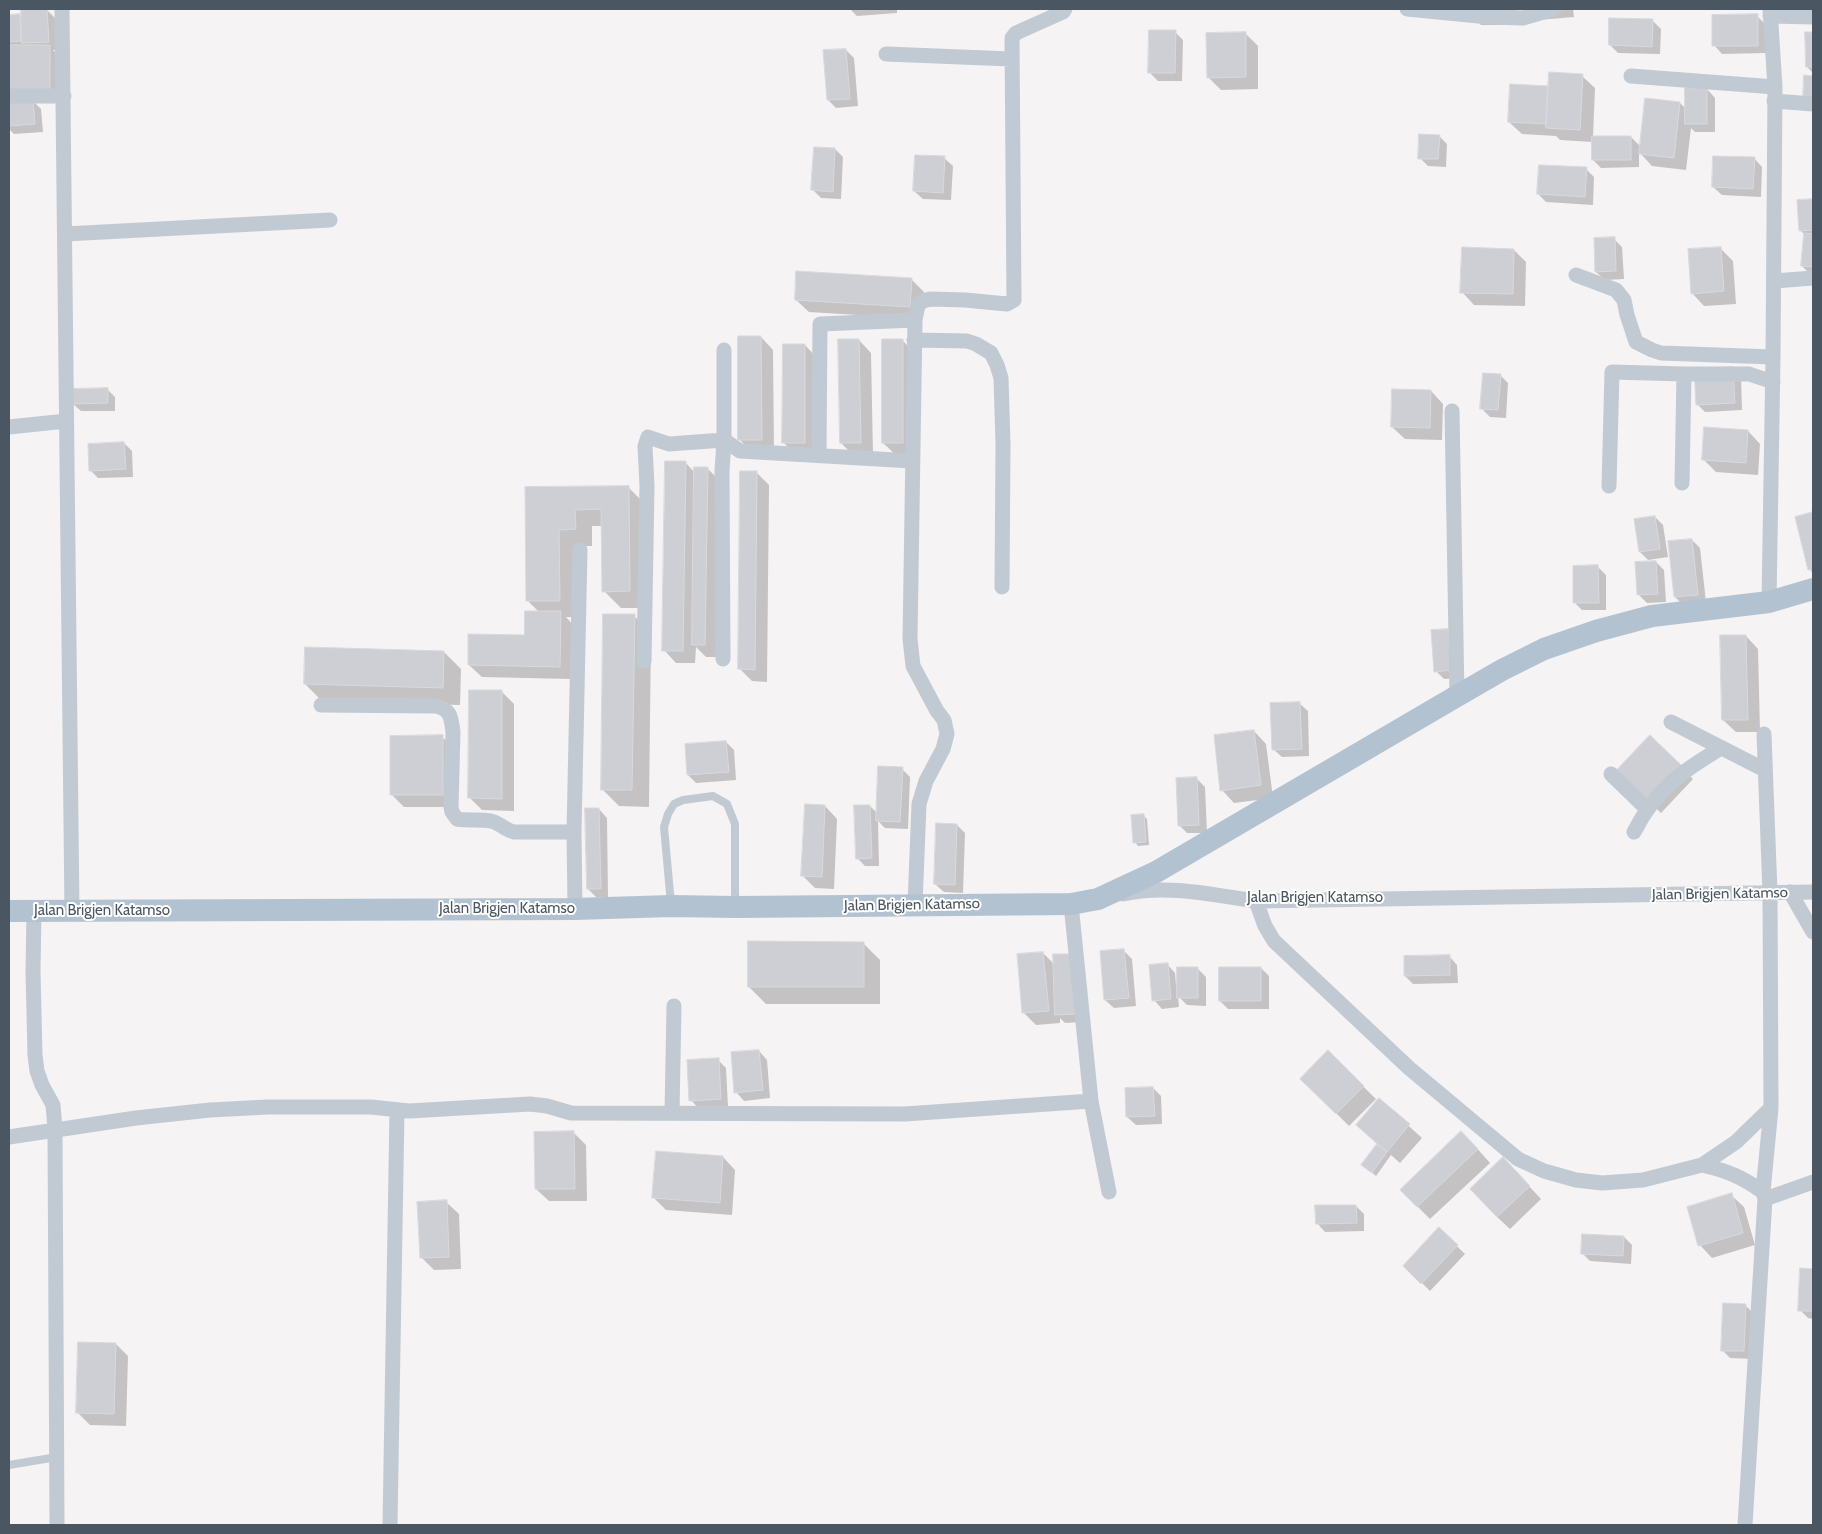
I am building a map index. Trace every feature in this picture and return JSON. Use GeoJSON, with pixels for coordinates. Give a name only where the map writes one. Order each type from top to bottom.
{"type":"FeatureCollection","features":[{"type":"Feature","properties":{"kind":"main road"},"geometry":{"type":"LineString","coordinates":[[1098,899],[1156,872],[1457,696],[1544,649],[1596,631],[1652,616],[1769,602],[1813,589]]}},
{"type":"Feature","properties":{"kind":"main road","name":"Jalan Brigjen Katamso"},"geometry":{"type":"LineString","coordinates":[[9,911],[575,909],[671,906],[1071,904],[1098,899]]}},
{"type":"Feature","properties":{"kind":"street"},"geometry":{"type":"LineString","coordinates":[[62,9],[72,912]]}},
{"type":"Feature","properties":{"kind":"street"},"geometry":{"type":"LineString","coordinates":[[916,905],[919,804],[926,780],[942,750],[947,734],[944,720],[937,711],[913,666],[911,651],[915,320],[918,305],[922,301],[930,299],[1007,304],[1014,300],[1012,38],[1016,33],[1063,12],[1065,9]]}},
{"type":"Feature","properties":{"kind":"street"},"geometry":{"type":"LineString","coordinates":[[1406,9],[1489,18],[1508,13],[1523,18],[1554,9]]}},
{"type":"Feature","properties":{"kind":"street"},"geometry":{"type":"LineString","coordinates":[[1769,602],[1774,281],[1774,94],[1770,13],[1813,17]]}},
{"type":"Feature","properties":{"kind":"street"},"geometry":{"type":"LineString","coordinates":[[886,54],[1011,59]]}},
{"type":"Feature","properties":{"kind":"street"},"geometry":{"type":"LineString","coordinates":[[1631,76],[1774,94],[1813,104]]}},
{"type":"Feature","properties":{"kind":"street"},"geometry":{"type":"LineString","coordinates":[[9,96],[64,96]]}},
{"type":"Feature","properties":{"kind":"street"},"geometry":{"type":"LineString","coordinates":[[65,234],[330,220]]}},
{"type":"Feature","properties":{"kind":"street"},"geometry":{"type":"LineString","coordinates":[[1576,275],[1616,290],[1624,300],[1632,336],[1641,345],[1661,353],[1773,356]]}},
{"type":"Feature","properties":{"kind":"street"},"geometry":{"type":"LineString","coordinates":[[1774,281],[1813,278]]}},
{"type":"Feature","properties":{"kind":"street"},"geometry":{"type":"LineString","coordinates":[[819,455],[820,324],[915,320]]}},
{"type":"Feature","properties":{"kind":"street"},"geometry":{"type":"LineString","coordinates":[[914,340],[967,341],[976,344],[991,354],[997,365],[1001,378],[1002,587]]}},
{"type":"Feature","properties":{"kind":"street"},"geometry":{"type":"LineString","coordinates":[[723,658],[722,471],[724,350]]}},
{"type":"Feature","properties":{"kind":"street"},"geometry":{"type":"LineString","coordinates":[[1609,486],[1612,372],[1750,374],[1773,382]]}},
{"type":"Feature","properties":{"kind":"street"},"geometry":{"type":"LineString","coordinates":[[1682,483],[1684,374]]}},
{"type":"Feature","properties":{"kind":"street"},"geometry":{"type":"LineString","coordinates":[[1452,411],[1457,696]]}},
{"type":"Feature","properties":{"kind":"street"},"geometry":{"type":"LineString","coordinates":[[9,427],[66,421]]}},
{"type":"Feature","properties":{"kind":"street"},"geometry":{"type":"LineString","coordinates":[[644,660],[647,486],[644,446],[648,437],[669,444],[724,440],[740,450],[912,461]]}},
{"type":"Feature","properties":{"kind":"street"},"geometry":{"type":"LineString","coordinates":[[575,909],[574,832],[580,550]]}},
{"type":"Feature","properties":{"kind":"street"},"geometry":{"type":"LineString","coordinates":[[321,705],[435,706],[443,708],[448,712],[453,732],[451,807],[457,819],[490,820],[506,830],[514,832],[574,832]]}},
{"type":"Feature","properties":{"kind":"street"},"geometry":{"type":"LineString","coordinates":[[1671,722],[1765,770]]}},
{"type":"Feature","properties":{"kind":"street"},"geometry":{"type":"LineString","coordinates":[[1746,1525],[1764,1196],[1771,1108],[1770,893],[1764,734]]}},
{"type":"Feature","properties":{"kind":"street"},"geometry":{"type":"LineString","coordinates":[[1634,832],[1647,809],[1677,776],[1721,748]]}},
{"type":"Feature","properties":{"kind":"street"},"geometry":{"type":"LineString","coordinates":[[1611,774],[1647,809]]}},
{"type":"Feature","properties":{"kind":"street","name":"Jalan Brigjen Katamso"},"geometry":{"type":"LineString","coordinates":[[1098,899],[1135,891],[1182,890],[1256,901],[1813,892]]}},
{"type":"Feature","properties":{"kind":"street"},"geometry":{"type":"LineString","coordinates":[[1790,892],[1813,932]]}},
{"type":"Feature","properties":{"kind":"street"},"geometry":{"type":"LineString","coordinates":[[1256,901],[1265,926],[1274,941],[1409,1068],[1518,1159],[1552,1173],[1576,1180],[1602,1183],[1643,1180],[1702,1165],[1736,1142],[1771,1108]]}},
{"type":"Feature","properties":{"kind":"street"},"geometry":{"type":"LineString","coordinates":[[1071,904],[1091,1101],[1109,1192]]}},
{"type":"Feature","properties":{"kind":"street"},"geometry":{"type":"LineString","coordinates":[[34,910],[35,1055],[37,1071],[42,1085],[53,1105],[55,1129],[56,1525]]}},
{"type":"Feature","properties":{"kind":"street"},"geometry":{"type":"LineString","coordinates":[[672,1114],[674,1006]]}},
{"type":"Feature","properties":{"kind":"street"},"geometry":{"type":"LineString","coordinates":[[9,1137],[55,1129],[210,1110],[268,1107],[371,1107],[409,1112],[538,1104],[571,1113],[905,1114],[1091,1101]]}},
{"type":"Feature","properties":{"kind":"street"},"geometry":{"type":"LineString","coordinates":[[390,1525],[397,1110]]}},
{"type":"Feature","properties":{"kind":"street"},"geometry":{"type":"LineString","coordinates":[[1702,1165],[1721,1169],[1744,1178],[1764,1196]]}},
{"type":"Feature","properties":{"kind":"street"},"geometry":{"type":"LineString","coordinates":[[1764,1196],[1813,1182]]}},
{"type":"Feature","properties":{"kind":"lane"},"geometry":{"type":"LineString","coordinates":[[671,906],[664,827],[668,814],[674,804],[682,800],[713,796],[727,804],[735,824],[735,907]]}},
{"type":"Feature","properties":{"kind":"lane"},"geometry":{"type":"LineString","coordinates":[[9,1464],[57,1458]]}},
{"type":"Feature","properties":{"kind":"building"},"geometry":{"type":"Polygon","coordinates":[[[21,9],[47,9],[49,42],[22,43],[21,9]]]}},
{"type":"Feature","properties":{"kind":"building"},"geometry":{"type":"Polygon","coordinates":[[[20,14],[21,41],[9,42],[9,15],[20,14]]]}},
{"type":"Feature","properties":{"kind":"building"},"geometry":{"type":"Polygon","coordinates":[[[1758,14],[1758,46],[1712,46],[1712,15],[1758,14]]]}},
{"type":"Feature","properties":{"kind":"building"},"geometry":{"type":"Polygon","coordinates":[[[1609,18],[1653,19],[1652,47],[1609,45],[1609,18]]]}},
{"type":"Feature","properties":{"kind":"building"},"geometry":{"type":"Polygon","coordinates":[[[1149,30],[1176,30],[1175,73],[1148,73],[1149,30]]]}},
{"type":"Feature","properties":{"kind":"building"},"geometry":{"type":"Polygon","coordinates":[[[1246,32],[1246,77],[1207,78],[1206,33],[1246,32]]]}},
{"type":"Feature","properties":{"kind":"building"},"geometry":{"type":"Polygon","coordinates":[[[1805,32],[1813,32],[1813,67],[1806,67],[1805,32]]]}},
{"type":"Feature","properties":{"kind":"building"},"geometry":{"type":"Polygon","coordinates":[[[9,45],[50,45],[50,90],[9,90],[9,45]]]}},
{"type":"Feature","properties":{"kind":"building"},"geometry":{"type":"Polygon","coordinates":[[[846,49],[850,99],[827,100],[823,50],[846,49]]]}},
{"type":"Feature","properties":{"kind":"building"},"geometry":{"type":"Polygon","coordinates":[[[1549,72],[1583,74],[1580,130],[1546,128],[1549,72]]]}},
{"type":"Feature","properties":{"kind":"building"},"geometry":{"type":"Polygon","coordinates":[[[1804,75],[1813,76],[1813,98],[1803,98],[1804,75]]]}},
{"type":"Feature","properties":{"kind":"building"},"geometry":{"type":"Polygon","coordinates":[[[1510,84],[1548,86],[1546,124],[1508,122],[1510,84]]]}},
{"type":"Feature","properties":{"kind":"building"},"geometry":{"type":"Polygon","coordinates":[[[1685,88],[1707,88],[1707,124],[1685,124],[1685,88]]]}},
{"type":"Feature","properties":{"kind":"building"},"geometry":{"type":"Polygon","coordinates":[[[1645,98],[1680,102],[1674,158],[1639,154],[1645,98]]]}},
{"type":"Feature","properties":{"kind":"building"},"geometry":{"type":"Polygon","coordinates":[[[33,100],[35,124],[9,126],[9,102],[33,100]]]}},
{"type":"Feature","properties":{"kind":"building"},"geometry":{"type":"Polygon","coordinates":[[[1419,134],[1440,135],[1438,159],[1418,159],[1419,134]]]}},
{"type":"Feature","properties":{"kind":"building"},"geometry":{"type":"Polygon","coordinates":[[[1592,136],[1631,136],[1631,160],[1592,160],[1592,136]]]}},
{"type":"Feature","properties":{"kind":"building"},"geometry":{"type":"Polygon","coordinates":[[[814,147],[835,148],[833,192],[811,190],[814,147]]]}},
{"type":"Feature","properties":{"kind":"building"},"geometry":{"type":"Polygon","coordinates":[[[915,155],[945,156],[943,193],[913,191],[915,155]]]}},
{"type":"Feature","properties":{"kind":"building"},"geometry":{"type":"Polygon","coordinates":[[[1713,156],[1755,157],[1753,189],[1712,187],[1713,156]]]}},
{"type":"Feature","properties":{"kind":"building"},"geometry":{"type":"Polygon","coordinates":[[[1539,165],[1587,167],[1585,197],[1537,194],[1539,165]]]}},
{"type":"Feature","properties":{"kind":"building"},"geometry":{"type":"Polygon","coordinates":[[[1813,199],[1813,230],[1799,231],[1797,200],[1813,199]]]}},
{"type":"Feature","properties":{"kind":"building"},"geometry":{"type":"Polygon","coordinates":[[[1804,233],[1813,234],[1813,267],[1801,266],[1804,233]]]}},
{"type":"Feature","properties":{"kind":"building"},"geometry":{"type":"Polygon","coordinates":[[[1615,237],[1616,271],[1595,272],[1594,238],[1615,237]]]}},
{"type":"Feature","properties":{"kind":"building"},"geometry":{"type":"Polygon","coordinates":[[[1462,247],[1514,249],[1513,294],[1460,293],[1462,247]]]}},
{"type":"Feature","properties":{"kind":"building"},"geometry":{"type":"Polygon","coordinates":[[[1721,247],[1724,291],[1691,294],[1688,249],[1721,247]]]}},
{"type":"Feature","properties":{"kind":"building"},"geometry":{"type":"Polygon","coordinates":[[[796,271],[912,278],[910,307],[795,300],[796,271]]]}},
{"type":"Feature","properties":{"kind":"building"},"geometry":{"type":"Polygon","coordinates":[[[738,336],[761,336],[762,440],[738,440],[738,336]]]}},
{"type":"Feature","properties":{"kind":"building"},"geometry":{"type":"Polygon","coordinates":[[[838,339],[859,339],[861,443],[840,443],[838,339]]]}},
{"type":"Feature","properties":{"kind":"building"},"geometry":{"type":"Polygon","coordinates":[[[882,339],[903,339],[903,443],[882,443],[882,339]]]}},
{"type":"Feature","properties":{"kind":"building"},"geometry":{"type":"Polygon","coordinates":[[[783,344],[805,344],[805,443],[782,443],[783,344]]]}},
{"type":"Feature","properties":{"kind":"building"},"geometry":{"type":"Polygon","coordinates":[[[1733,367],[1735,403],[1696,405],[1694,369],[1733,367]]]}},
{"type":"Feature","properties":{"kind":"building"},"geometry":{"type":"Polygon","coordinates":[[[1483,373],[1501,374],[1498,410],[1480,409],[1483,373]]]}},
{"type":"Feature","properties":{"kind":"building"},"geometry":{"type":"Polygon","coordinates":[[[108,388],[108,403],[71,404],[71,389],[108,388]]]}},
{"type":"Feature","properties":{"kind":"building"},"geometry":{"type":"Polygon","coordinates":[[[1392,389],[1431,390],[1430,428],[1391,427],[1392,389]]]}},
{"type":"Feature","properties":{"kind":"building"},"geometry":{"type":"Polygon","coordinates":[[[1704,427],[1748,430],[1746,463],[1702,460],[1704,427]]]}},
{"type":"Feature","properties":{"kind":"building"},"geometry":{"type":"Polygon","coordinates":[[[124,442],[126,469],[89,471],[88,444],[124,442]]]}},
{"type":"Feature","properties":{"kind":"building"},"geometry":{"type":"Polygon","coordinates":[[[665,461],[686,461],[683,651],[662,651],[665,461]]]}},
{"type":"Feature","properties":{"kind":"building"},"geometry":{"type":"Polygon","coordinates":[[[694,467],[708,467],[705,645],[692,645],[694,467]]]}},
{"type":"Feature","properties":{"kind":"building"},"geometry":{"type":"Polygon","coordinates":[[[740,471],[757,471],[755,670],[738,669],[740,471]]]}},
{"type":"Feature","properties":{"kind":"building"},"geometry":{"type":"Polygon","coordinates":[[[629,486],[630,591],[602,592],[601,509],[575,510],[576,529],[559,530],[560,601],[526,601],[525,487],[629,486]]]}},
{"type":"Feature","properties":{"kind":"building"},"geometry":{"type":"Polygon","coordinates":[[[1813,512],[1813,569],[1808,570],[1795,517],[1813,512]]]}},
{"type":"Feature","properties":{"kind":"building"},"geometry":{"type":"Polygon","coordinates":[[[1655,516],[1660,549],[1639,552],[1634,519],[1655,516]]]}},
{"type":"Feature","properties":{"kind":"building"},"geometry":{"type":"Polygon","coordinates":[[[1692,539],[1698,595],[1674,597],[1668,541],[1692,539]]]}},
{"type":"Feature","properties":{"kind":"building"},"geometry":{"type":"Polygon","coordinates":[[[1656,561],[1658,594],[1637,595],[1635,562],[1656,561]]]}},
{"type":"Feature","properties":{"kind":"building"},"geometry":{"type":"Polygon","coordinates":[[[1598,565],[1599,603],[1573,603],[1573,566],[1598,565]]]}},
{"type":"Feature","properties":{"kind":"building"},"geometry":{"type":"Polygon","coordinates":[[[525,611],[561,611],[560,667],[468,665],[468,634],[524,635],[525,611]]]}},
{"type":"Feature","properties":{"kind":"building"},"geometry":{"type":"Polygon","coordinates":[[[603,614],[635,614],[632,790],[601,790],[603,614]]]}},
{"type":"Feature","properties":{"kind":"building"},"geometry":{"type":"Polygon","coordinates":[[[1448,629],[1451,670],[1434,672],[1431,630],[1448,629]]]}},
{"type":"Feature","properties":{"kind":"building"},"geometry":{"type":"Polygon","coordinates":[[[1720,635],[1746,635],[1748,720],[1722,720],[1720,635]]]}},
{"type":"Feature","properties":{"kind":"building"},"geometry":{"type":"Polygon","coordinates":[[[305,647],[444,651],[443,688],[304,684],[305,647]]]}},
{"type":"Feature","properties":{"kind":"building"},"geometry":{"type":"Polygon","coordinates":[[[469,690],[502,690],[502,799],[468,798],[469,690]]]}},
{"type":"Feature","properties":{"kind":"building"},"geometry":{"type":"Polygon","coordinates":[[[1300,702],[1302,749],[1272,750],[1270,703],[1300,702]]]}},
{"type":"Feature","properties":{"kind":"building"},"geometry":{"type":"Polygon","coordinates":[[[1254,730],[1261,785],[1220,791],[1214,735],[1254,730]]]}},
{"type":"Feature","properties":{"kind":"building"},"geometry":{"type":"Polygon","coordinates":[[[443,735],[443,795],[390,795],[390,736],[443,735]]]}},
{"type":"Feature","properties":{"kind":"building"},"geometry":{"type":"Polygon","coordinates":[[[1650,735],[1682,766],[1648,802],[1616,771],[1650,735]]]}},
{"type":"Feature","properties":{"kind":"building"},"geometry":{"type":"Polygon","coordinates":[[[726,741],[729,772],[687,775],[685,744],[726,741]]]}},
{"type":"Feature","properties":{"kind":"building"},"geometry":{"type":"Polygon","coordinates":[[[878,766],[903,767],[900,822],[876,821],[878,766]]]}},
{"type":"Feature","properties":{"kind":"building"},"geometry":{"type":"Polygon","coordinates":[[[1197,777],[1199,825],[1178,826],[1176,778],[1197,777]]]}},
{"type":"Feature","properties":{"kind":"building"},"geometry":{"type":"Polygon","coordinates":[[[805,804],[825,805],[822,877],[801,876],[805,804]]]}},
{"type":"Feature","properties":{"kind":"building"},"geometry":{"type":"Polygon","coordinates":[[[854,805],[870,805],[872,858],[856,859],[854,805]]]}},
{"type":"Feature","properties":{"kind":"building"},"geometry":{"type":"Polygon","coordinates":[[[585,808],[599,808],[601,889],[587,889],[585,808]]]}},
{"type":"Feature","properties":{"kind":"building"},"geometry":{"type":"Polygon","coordinates":[[[1144,814],[1146,842],[1133,843],[1131,815],[1144,814]]]}},
{"type":"Feature","properties":{"kind":"building"},"geometry":{"type":"Polygon","coordinates":[[[936,823],[957,824],[955,885],[934,884],[936,823]]]}},
{"type":"Feature","properties":{"kind":"building"},"geometry":{"type":"Polygon","coordinates":[[[748,941],[864,942],[864,987],[748,987],[748,941]]]}},
{"type":"Feature","properties":{"kind":"building"},"geometry":{"type":"Polygon","coordinates":[[[1124,949],[1129,998],[1104,1000],[1100,951],[1124,949]]]}},
{"type":"Feature","properties":{"kind":"building"},"geometry":{"type":"Polygon","coordinates":[[[1043,952],[1049,1011],[1022,1013],[1017,954],[1043,952]]]}},
{"type":"Feature","properties":{"kind":"building"},"geometry":{"type":"Polygon","coordinates":[[[1053,954],[1073,954],[1075,1014],[1055,1015],[1053,954]]]}},
{"type":"Feature","properties":{"kind":"building"},"geometry":{"type":"Polygon","coordinates":[[[1450,955],[1450,975],[1404,976],[1404,956],[1450,955]]]}},
{"type":"Feature","properties":{"kind":"building"},"geometry":{"type":"Polygon","coordinates":[[[1168,963],[1171,999],[1152,1001],[1149,965],[1168,963]]]}},
{"type":"Feature","properties":{"kind":"building"},"geometry":{"type":"Polygon","coordinates":[[[1177,967],[1198,967],[1198,998],[1177,998],[1177,967]]]}},
{"type":"Feature","properties":{"kind":"building"},"geometry":{"type":"Polygon","coordinates":[[[1219,967],[1261,967],[1261,1001],[1219,1001],[1219,967]]]}},
{"type":"Feature","properties":{"kind":"building"},"geometry":{"type":"Polygon","coordinates":[[[759,1050],[763,1090],[734,1093],[731,1052],[759,1050]]]}},
{"type":"Feature","properties":{"kind":"building"},"geometry":{"type":"Polygon","coordinates":[[[1328,1050],[1364,1086],[1336,1114],[1300,1079],[1328,1050]]]}},
{"type":"Feature","properties":{"kind":"building"},"geometry":{"type":"Polygon","coordinates":[[[719,1058],[721,1099],[689,1101],[687,1060],[719,1058]]]}},
{"type":"Feature","properties":{"kind":"building"},"geometry":{"type":"Polygon","coordinates":[[[1153,1087],[1155,1116],[1126,1117],[1125,1088],[1153,1087]]]}},
{"type":"Feature","properties":{"kind":"building"},"geometry":{"type":"Polygon","coordinates":[[[1379,1098],[1410,1124],[1387,1152],[1356,1125],[1379,1098]]]}},
{"type":"Feature","properties":{"kind":"building"},"geometry":{"type":"Polygon","coordinates":[[[574,1131],[575,1189],[535,1189],[534,1132],[574,1131]]]}},
{"type":"Feature","properties":{"kind":"building"},"geometry":{"type":"Polygon","coordinates":[[[1461,1131],[1478,1149],[1417,1207],[1400,1190],[1461,1131]]]}},
{"type":"Feature","properties":{"kind":"building"},"geometry":{"type":"Polygon","coordinates":[[[1377,1144],[1387,1152],[1372,1173],[1361,1165],[1377,1144]]]}},
{"type":"Feature","properties":{"kind":"building"},"geometry":{"type":"Polygon","coordinates":[[[656,1151],[723,1156],[720,1203],[652,1198],[656,1151]]]}},
{"type":"Feature","properties":{"kind":"building"},"geometry":{"type":"Polygon","coordinates":[[[1503,1157],[1530,1186],[1497,1217],[1470,1189],[1503,1157]]]}},
{"type":"Feature","properties":{"kind":"building"},"geometry":{"type":"Polygon","coordinates":[[[1732,1193],[1743,1233],[1698,1246],[1687,1207],[1732,1193]]]}},
{"type":"Feature","properties":{"kind":"building"},"geometry":{"type":"Polygon","coordinates":[[[447,1200],[449,1257],[420,1258],[417,1202],[447,1200]]]}},
{"type":"Feature","properties":{"kind":"building"},"geometry":{"type":"Polygon","coordinates":[[[1315,1205],[1356,1205],[1357,1223],[1316,1224],[1315,1205]]]}},
{"type":"Feature","properties":{"kind":"building"},"geometry":{"type":"Polygon","coordinates":[[[1439,1227],[1458,1245],[1421,1284],[1403,1266],[1439,1227]]]}},
{"type":"Feature","properties":{"kind":"building"},"geometry":{"type":"Polygon","coordinates":[[[1582,1234],[1624,1236],[1623,1256],[1581,1254],[1582,1234]]]}},
{"type":"Feature","properties":{"kind":"building"},"geometry":{"type":"Polygon","coordinates":[[[1800,1268],[1813,1269],[1813,1311],[1798,1311],[1800,1268]]]}},
{"type":"Feature","properties":{"kind":"building"},"geometry":{"type":"Polygon","coordinates":[[[1723,1303],[1746,1304],[1744,1351],[1721,1351],[1723,1303]]]}},
{"type":"Feature","properties":{"kind":"building"},"geometry":{"type":"Polygon","coordinates":[[[78,1342],[116,1343],[114,1414],[76,1413],[78,1342]]]}}]}
